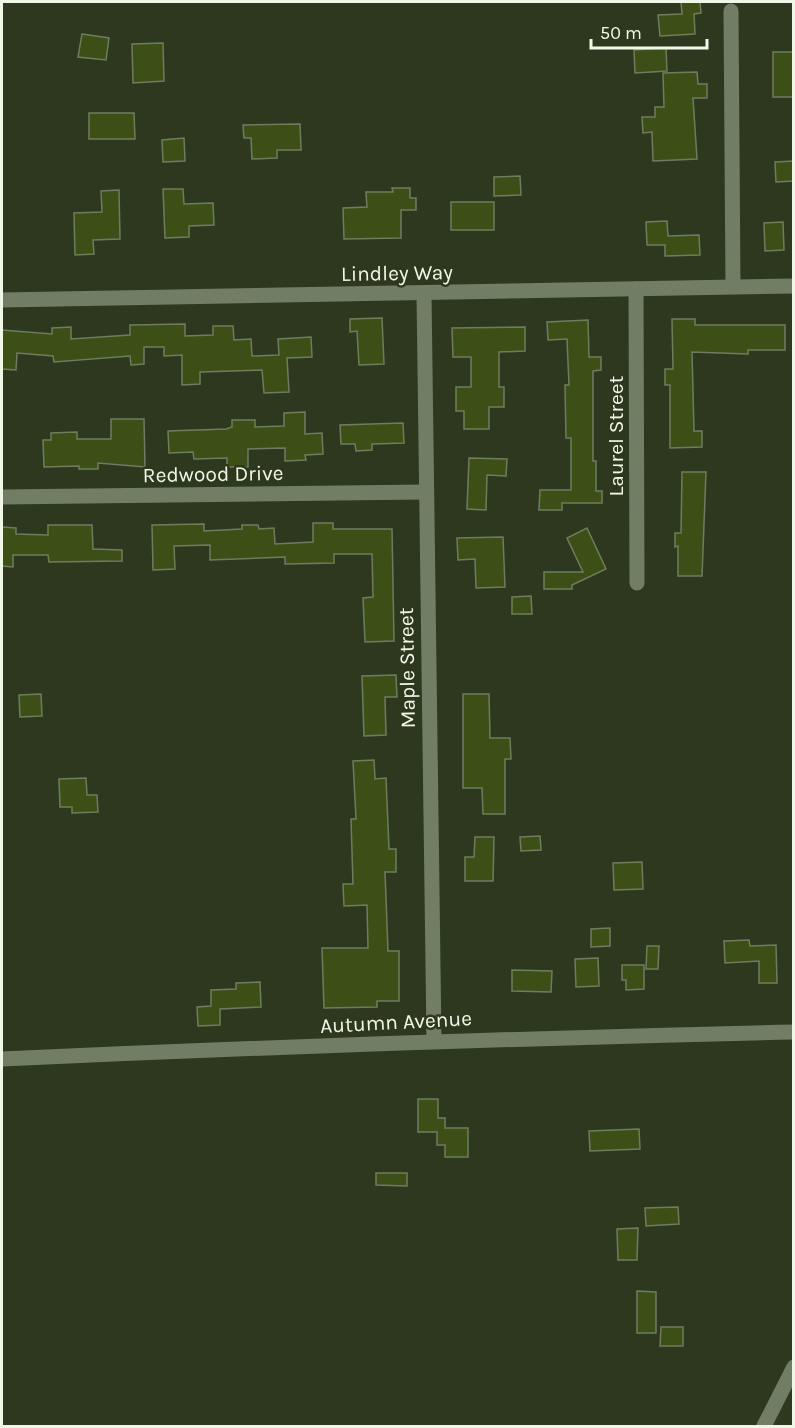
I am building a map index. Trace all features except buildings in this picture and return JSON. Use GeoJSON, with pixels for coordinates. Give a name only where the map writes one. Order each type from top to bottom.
{"type":"FeatureCollection","features":[{"type":"Feature","properties":{"kind":"street"},"geometry":{"type":"LineString","coordinates":[[731,11],[733,287]]}},
{"type":"Feature","properties":{"kind":"street","name":"Lindley Way"},"geometry":{"type":"LineString","coordinates":[[2,300],[794,286]]}},
{"type":"Feature","properties":{"kind":"street","name":"Laurel Street"},"geometry":{"type":"LineString","coordinates":[[636,290],[637,583]]}},
{"type":"Feature","properties":{"kind":"street","name":"Maple Street"},"geometry":{"type":"LineString","coordinates":[[424,294],[434,1040]]}},
{"type":"Feature","properties":{"kind":"street","name":"Redwood Drive"},"geometry":{"type":"LineString","coordinates":[[2,497],[425,492]]}},
{"type":"Feature","properties":{"kind":"street","name":"Autumn Avenue"},"geometry":{"type":"LineString","coordinates":[[2,1059],[278,1050],[434,1040],[794,1032]]}},
{"type":"Feature","properties":{"kind":"street"},"geometry":{"type":"LineString","coordinates":[[764,1426],[794,1367]]}}]}
